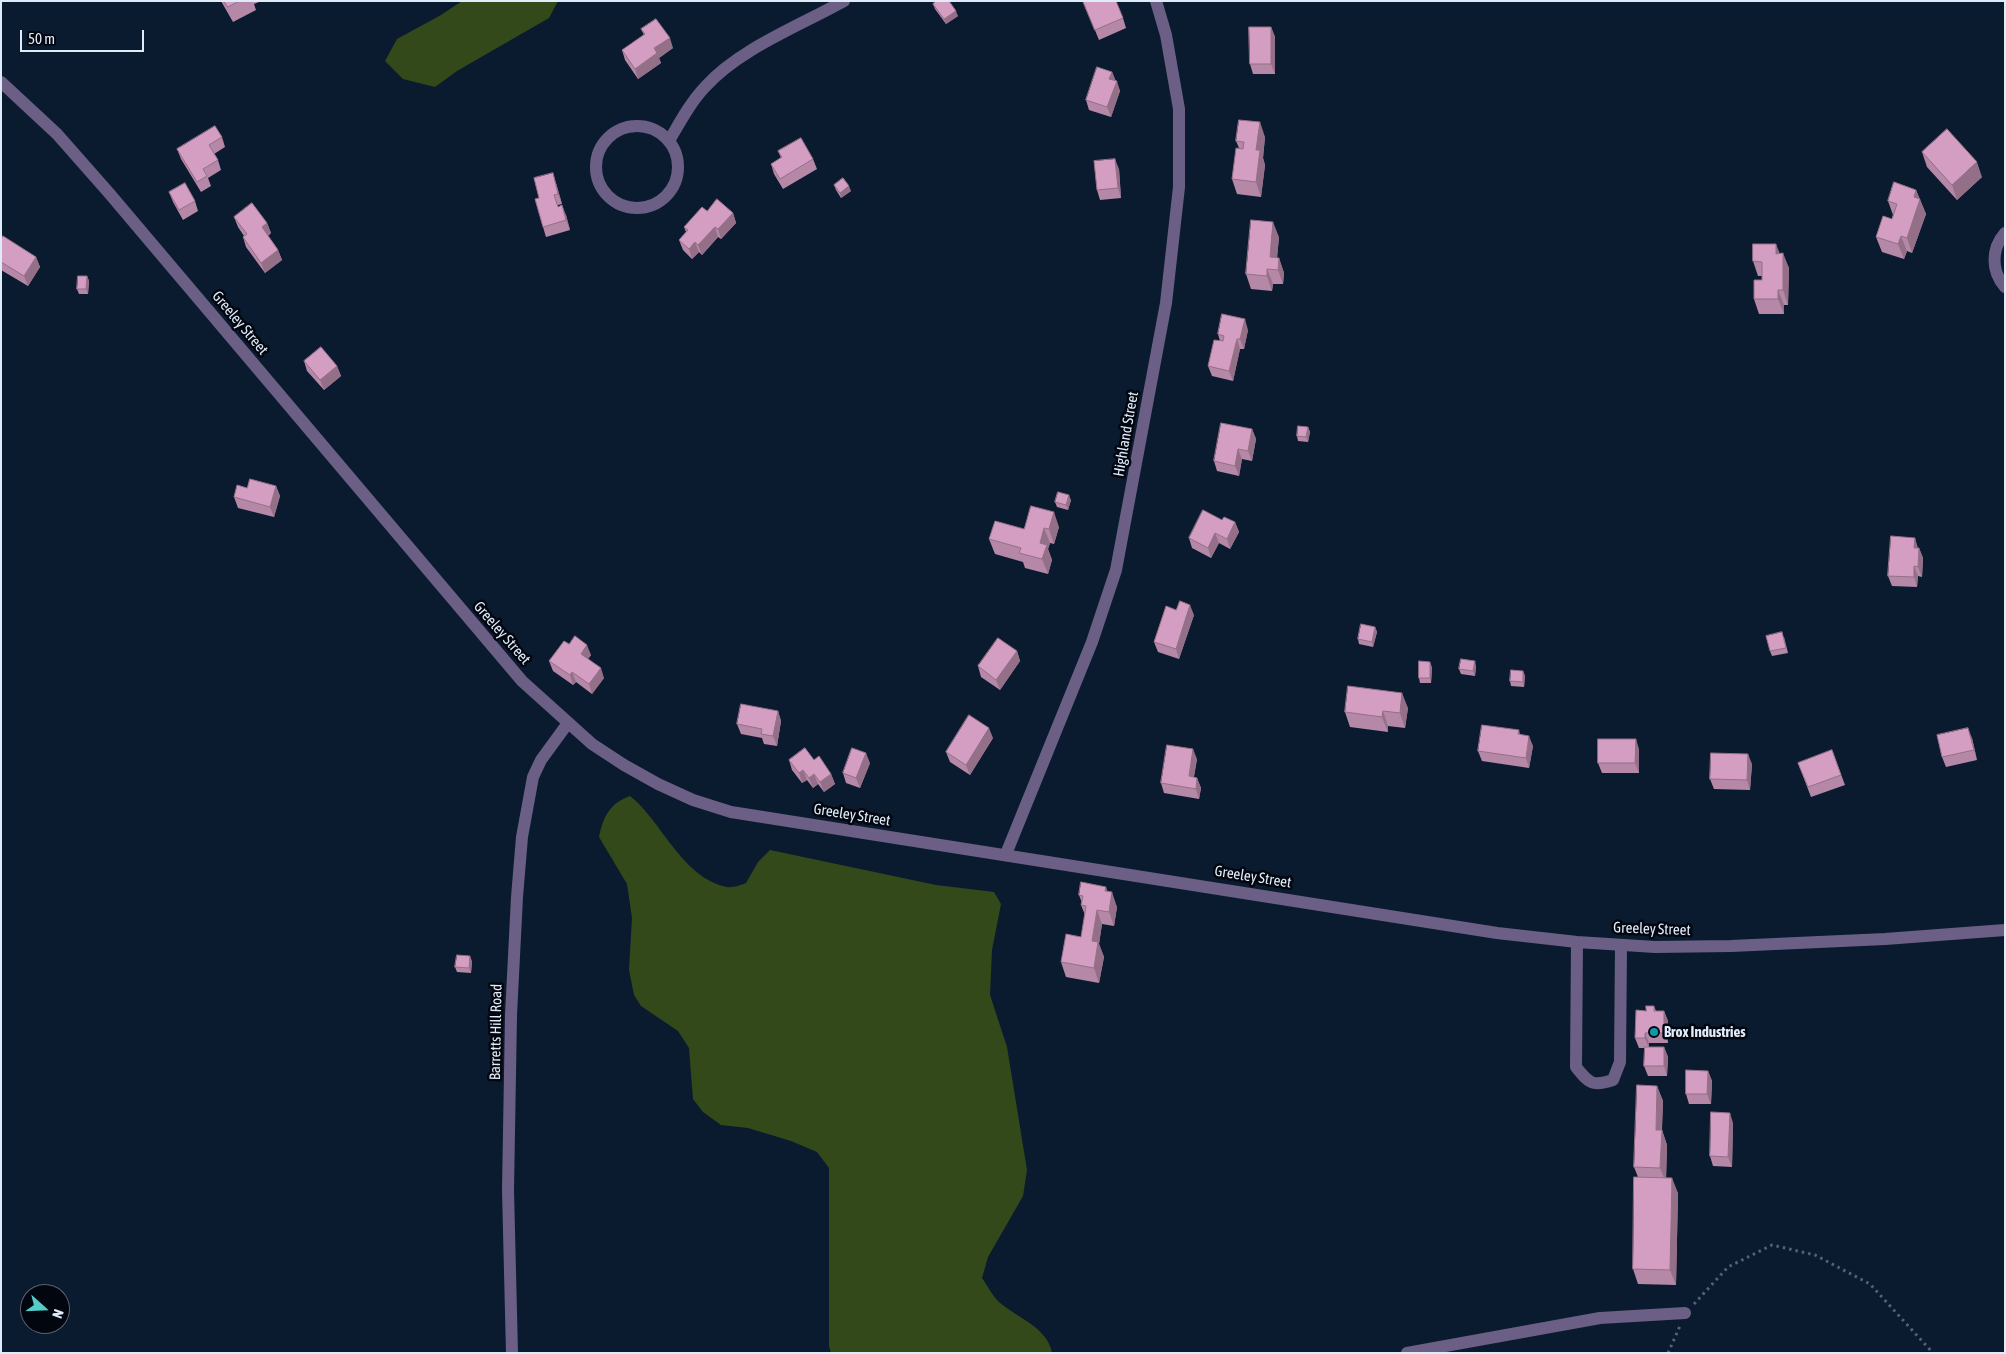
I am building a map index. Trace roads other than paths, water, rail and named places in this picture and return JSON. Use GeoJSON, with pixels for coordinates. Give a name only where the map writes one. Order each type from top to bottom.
{"type":"FeatureCollection","features":[{"type":"Feature","properties":{"kind":"street"},"geometry":{"type":"LineString","coordinates":[[669,141],[691,103],[722,70],[746,54],[844,1]]}},
{"type":"Feature","properties":{"kind":"street","name":"Highland Street"},"geometry":{"type":"LineString","coordinates":[[1006,854],[1092,642],[1116,570],[1165,313],[1179,187],[1179,109],[1166,35],[1156,1]]}},
{"type":"Feature","properties":{"kind":"street","name":"Greeley Street"},"geometry":{"type":"LineString","coordinates":[[1,82],[57,134],[103,186],[522,681],[592,744],[658,784],[693,800],[731,812],[845,831],[1006,854],[1497,933],[1577,942],[1621,945],[1731,946],[1885,939],[2005,930]]}},
{"type":"Feature","properties":{"kind":"street"},"geometry":{"type":"LineString","coordinates":[[628,127],[647,127],[659,132],[669,141],[676,153],[678,167],[676,180],[664,197],[646,207],[632,208],[619,204],[608,195],[599,178],[597,159],[602,146],[610,136],[628,127]]}},
{"type":"Feature","properties":{"kind":"street"},"geometry":{"type":"LineString","coordinates":[[2005,233],[1996,248],[1994,262],[1998,276],[2005,287]]}},
{"type":"Feature","properties":{"kind":"street","name":"Barretts Hill Road"},"geometry":{"type":"LineString","coordinates":[[512,1353],[508,1190],[511,1015],[522,837],[533,777],[541,760],[568,723]]}},
{"type":"Feature","properties":{"kind":"street"},"geometry":{"type":"LineString","coordinates":[[1577,942],[1576,1067],[1588,1082],[1601,1084],[1613,1080],[1620,1062],[1621,945]]}},
{"type":"Feature","properties":{"kind":"street"},"geometry":{"type":"LineString","coordinates":[[1407,1353],[1600,1318],[1685,1313]]}},
{"type":"Feature","properties":{"kind":"place","name":"Brox Industries"},"geometry":{"type":"Point","coordinates":[1654,1032]}}]}
